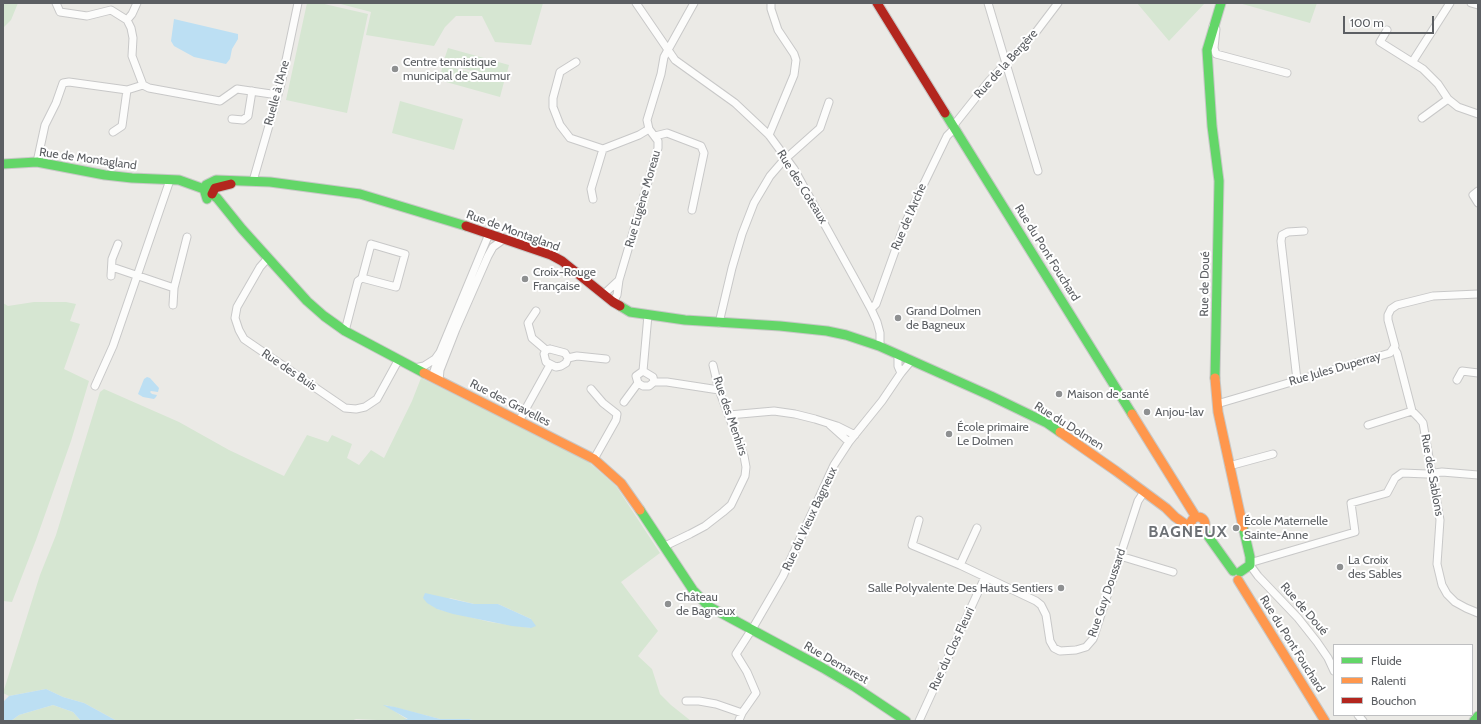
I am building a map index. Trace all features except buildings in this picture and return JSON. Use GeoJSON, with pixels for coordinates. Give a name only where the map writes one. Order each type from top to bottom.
{"type":"FeatureCollection","features":[{"type":"Feature","properties":{"kind":"street"},"geometry":{"type":"LineString","coordinates":[[56,3],[60,12],[87,16],[111,6],[127,20],[131,28],[133,38],[132,56],[143,85]]}},
{"type":"Feature","properties":{"kind":"street"},"geometry":{"type":"LineString","coordinates":[[127,20],[132,14],[137,3]]}},
{"type":"Feature","properties":{"kind":"street","name":"Ruelle à l'Ane"},"geometry":{"type":"LineString","coordinates":[[248,181],[278,95],[298,3]]}},
{"type":"Feature","properties":{"kind":"street","name":"Rue des Coteaux"},"geometry":{"type":"LineString","coordinates":[[636,3],[675,60],[735,103],[769,136],[786,158],[805,188],[871,309],[880,333],[879,346]]}},
{"type":"Feature","properties":{"kind":"street"},"geometry":{"type":"LineString","coordinates":[[576,62],[560,72],[553,98],[553,107],[560,125],[570,138],[604,149],[639,135],[649,129],[647,120],[661,74],[664,57],[694,3]]}},
{"type":"Feature","properties":{"kind":"street"},"geometry":{"type":"LineString","coordinates":[[769,136],[794,75],[796,60],[794,54],[778,30],[771,9],[771,3]]}},
{"type":"Feature","properties":{"kind":"street","name":"Rue du Pont Fouchard"},"geometry":{"type":"LineString","coordinates":[[877,3],[955,126],[1194,521]]}},
{"type":"Feature","properties":{"kind":"street"},"geometry":{"type":"LineString","coordinates":[[988,3],[1038,171]]}},
{"type":"Feature","properties":{"kind":"street","name":"Rue de la Bergère"},"geometry":{"type":"LineString","coordinates":[[955,126],[989,81],[1036,32],[1058,3]]}},
{"type":"Feature","properties":{"kind":"street","name":"Rue de Doué"},"geometry":{"type":"LineString","coordinates":[[1221,3],[1209,40],[1207,59],[1212,126],[1219,181],[1215,375],[1217,404],[1229,466],[1250,557],[1250,565],[1258,576],[1298,618],[1317,642],[1328,658],[1333,669]]}},
{"type":"Feature","properties":{"kind":"street"},"geometry":{"type":"LineString","coordinates":[[1413,61],[1450,3]]}},
{"type":"Feature","properties":{"kind":"street"},"geometry":{"type":"LineString","coordinates":[[1471,3],[1478,5]]}},
{"type":"Feature","properties":{"kind":"street"},"geometry":{"type":"LineString","coordinates":[[1213,26],[1216,29],[1214,48],[1216,54],[1287,74]]}},
{"type":"Feature","properties":{"kind":"street"},"geometry":{"type":"LineString","coordinates":[[1387,30],[1380,42],[1413,61],[1430,76],[1448,99],[1458,107],[1478,114]]}},
{"type":"Feature","properties":{"kind":"street"},"geometry":{"type":"LineString","coordinates":[[661,74],[667,65],[675,60]]}},
{"type":"Feature","properties":{"kind":"street"},"geometry":{"type":"LineString","coordinates":[[38,162],[45,125],[56,103],[63,83],[70,82],[127,90],[143,85],[159,91],[220,101],[237,89],[278,95]]}},
{"type":"Feature","properties":{"kind":"street"},"geometry":{"type":"LineString","coordinates":[[113,132],[122,126],[127,90]]}},
{"type":"Feature","properties":{"kind":"street"},"geometry":{"type":"LineString","coordinates":[[232,119],[243,120],[248,116],[252,91]]}},
{"type":"Feature","properties":{"kind":"street"},"geometry":{"type":"LineString","coordinates":[[1422,118],[1448,99]]}},
{"type":"Feature","properties":{"kind":"street"},"geometry":{"type":"LineString","coordinates":[[720,323],[732,268],[742,234],[752,209],[770,176],[786,158],[820,128],[829,102]]}},
{"type":"Feature","properties":{"kind":"street","name":"Rue de l'Arche"},"geometry":{"type":"LineString","coordinates":[[871,309],[876,304],[904,226],[913,206],[947,136],[955,126]]}},
{"type":"Feature","properties":{"kind":"street","name":"Rue Eugène Moreau"},"geometry":{"type":"LineString","coordinates":[[613,302],[617,295],[619,280],[658,148],[658,142],[649,129]]}},
{"type":"Feature","properties":{"kind":"street"},"geometry":{"type":"LineString","coordinates":[[655,136],[667,133],[701,146],[704,152],[692,210]]}},
{"type":"Feature","properties":{"kind":"street"},"geometry":{"type":"LineString","coordinates":[[593,198],[591,190],[604,149]]}},
{"type":"Feature","properties":{"kind":"street","name":"Rue de Montagland"},"geometry":{"type":"LineString","coordinates":[[3,164],[38,162],[105,175],[185,181],[207,192]]}},
{"type":"Feature","properties":{"kind":"street"},"geometry":{"type":"LineString","coordinates":[[95,386],[113,346],[170,180]]}},
{"type":"Feature","properties":{"kind":"street","name":"Rue de Montagland"},"geometry":{"type":"LineString","coordinates":[[207,192],[206,185],[216,180],[296,184],[360,194],[496,236],[551,255],[562,261],[613,302],[630,312],[720,323],[780,326],[827,331],[846,335],[879,346]]}},
{"type":"Feature","properties":{"kind":"street"},"geometry":{"type":"LineString","coordinates":[[1478,191],[1473,195],[1478,203]]}},
{"type":"Feature","properties":{"kind":"street","name":"Rue des Gravelles"},"geometry":{"type":"LineString","coordinates":[[207,192],[234,219],[307,301],[324,316],[345,331],[594,459],[621,483],[702,601],[714,610],[752,629]]}},
{"type":"Feature","properties":{"kind":"street"},"geometry":{"type":"LineString","coordinates":[[1297,380],[1281,241],[1282,235],[1288,232],[1304,231]]}},
{"type":"Feature","properties":{"kind":"street"},"geometry":{"type":"LineString","coordinates":[[436,379],[496,236]]}},
{"type":"Feature","properties":{"kind":"street"},"geometry":{"type":"LineString","coordinates":[[415,368],[424,366],[435,359],[440,352],[496,236]]}},
{"type":"Feature","properties":{"kind":"street"},"geometry":{"type":"LineString","coordinates":[[174,305],[174,288],[187,238]]}},
{"type":"Feature","properties":{"kind":"street"},"geometry":{"type":"LineString","coordinates":[[110,276],[112,259],[118,244]]}},
{"type":"Feature","properties":{"kind":"street"},"geometry":{"type":"LineString","coordinates":[[345,331],[358,281],[362,278],[371,244],[405,254],[396,287],[362,278]]}},
{"type":"Feature","properties":{"kind":"street","name":"Rue des Buis"},"geometry":{"type":"LineString","coordinates":[[268,258],[260,267],[237,307],[235,318],[244,339],[345,408],[356,409],[364,407],[377,399],[399,359]]}},
{"type":"Feature","properties":{"kind":"street"},"geometry":{"type":"LineString","coordinates":[[112,267],[174,288]]}},
{"type":"Feature","properties":{"kind":"street"},"geometry":{"type":"LineString","coordinates":[[604,294],[619,280]]}},
{"type":"Feature","properties":{"kind":"street","name":"Rue Jules Duperray"},"geometry":{"type":"LineString","coordinates":[[1217,404],[1388,354],[1394,348],[1395,343],[1388,320],[1389,312],[1393,307],[1433,296],[1478,294]]}},
{"type":"Feature","properties":{"kind":"street"},"geometry":{"type":"LineString","coordinates":[[536,311],[528,323],[532,338],[546,350],[550,349],[565,353],[568,358]]}},
{"type":"Feature","properties":{"kind":"street"},"geometry":{"type":"LineString","coordinates":[[648,315],[642,371],[636,376],[638,383],[643,386],[649,386],[654,382],[666,382],[716,391],[719,390]]}},
{"type":"Feature","properties":{"kind":"street","name":"Rue du Dolmen"},"geometry":{"type":"LineString","coordinates":[[879,346],[911,362],[991,396],[1047,423],[1144,492],[1185,524],[1194,521],[1193,529],[1197,531],[1203,529]]}},
{"type":"Feature","properties":{"kind":"street","name":"Rue des Sablons"},"geometry":{"type":"LineString","coordinates":[[1394,348],[1397,353],[1412,411],[1423,423],[1440,520],[1437,564],[1442,585],[1447,594],[1455,602],[1478,613]]}},
{"type":"Feature","properties":{"kind":"street"},"geometry":{"type":"LineString","coordinates":[[546,350],[544,354],[546,362],[550,365],[556,367],[561,366],[566,363],[568,358]]}},
{"type":"Feature","properties":{"kind":"street"},"geometry":{"type":"LineString","coordinates":[[436,379],[440,352]]}},
{"type":"Feature","properties":{"kind":"street"},"geometry":{"type":"LineString","coordinates":[[898,355],[898,366],[901,373]]}},
{"type":"Feature","properties":{"kind":"street"},"geometry":{"type":"LineString","coordinates":[[568,358],[577,356],[606,359]]}},
{"type":"Feature","properties":{"kind":"street","name":"Rue du Vieux Bagneux"},"geometry":{"type":"LineString","coordinates":[[742,713],[756,693],[747,672],[736,654],[783,576],[834,465],[849,442],[911,362]]}},
{"type":"Feature","properties":{"kind":"street"},"geometry":{"type":"LineString","coordinates":[[520,421],[550,365]]}},
{"type":"Feature","properties":{"kind":"street","name":"Rue des Menhirs"},"geometry":{"type":"LineString","coordinates":[[665,546],[705,526],[731,505],[738,494],[745,476],[746,467],[744,456],[719,390],[713,365]]}},
{"type":"Feature","properties":{"kind":"street"},"geometry":{"type":"LineString","coordinates":[[642,371],[653,377],[654,382]]}},
{"type":"Feature","properties":{"kind":"street"},"geometry":{"type":"LineString","coordinates":[[1457,380],[1462,371],[1478,373]]}},
{"type":"Feature","properties":{"kind":"street"},"geometry":{"type":"LineString","coordinates":[[624,402],[638,383]]}},
{"type":"Feature","properties":{"kind":"street"},"geometry":{"type":"LineString","coordinates":[[591,389],[603,403],[617,414],[616,420],[594,459]]}},
{"type":"Feature","properties":{"kind":"street"},"geometry":{"type":"LineString","coordinates":[[729,415],[774,411],[815,419],[838,426],[855,435]]}},
{"type":"Feature","properties":{"kind":"street"},"geometry":{"type":"LineString","coordinates":[[1368,425],[1412,411]]}},
{"type":"Feature","properties":{"kind":"street"},"geometry":{"type":"LineString","coordinates":[[829,424],[849,442]]}},
{"type":"Feature","properties":{"kind":"street"},"geometry":{"type":"LineString","coordinates":[[1229,466],[1273,454]]}},
{"type":"Feature","properties":{"kind":"street"},"geometry":{"type":"LineString","coordinates":[[1237,574],[1253,562],[1356,532],[1351,503],[1387,493],[1395,478],[1402,473],[1427,474],[1442,472],[1478,475]]}},
{"type":"Feature","properties":{"kind":"street","name":"Rue Guy Doussard"},"geometry":{"type":"LineString","coordinates":[[919,520],[912,545],[960,565],[1036,601],[1041,605],[1046,616],[1050,641],[1054,648],[1060,651],[1076,650],[1086,647],[1093,639],[1138,501],[1144,492]]}},
{"type":"Feature","properties":{"kind":"street"},"geometry":{"type":"LineString","coordinates":[[960,565],[977,528]]}},
{"type":"Feature","properties":{"kind":"street","name":"Rue du Pont Fouchard"},"geometry":{"type":"LineString","coordinates":[[1203,529],[1237,574],[1325,721]]}},
{"type":"Feature","properties":{"kind":"street"},"geometry":{"type":"LineString","coordinates":[[1120,556],[1173,572]]}},
{"type":"Feature","properties":{"kind":"street","name":"Rue du Clos Fleuri"},"geometry":{"type":"LineString","coordinates":[[920,721],[986,577]]}},
{"type":"Feature","properties":{"kind":"street","name":"Rue Demarest"},"geometry":{"type":"LineString","coordinates":[[752,629],[855,687],[902,720]]}},
{"type":"Feature","properties":{"kind":"street"},"geometry":{"type":"LineString","coordinates":[[686,701],[700,701],[716,704],[742,713],[739,720]]}},
{"type":"Feature","properties":{"kind":"street"},"geometry":{"type":"LineString","coordinates":[[1474,721],[1478,716]]}},
{"type":"Feature","properties":{"kind":"green space"},"geometry":{"type":"Polygon","coordinates":[[[3,3],[18,3],[11,20],[3,28],[3,3]]]}},
{"type":"Feature","properties":{"kind":"green space"},"geometry":{"type":"Polygon","coordinates":[[[307,3],[320,3],[368,14],[347,113],[286,100],[307,3]]]}},
{"type":"Feature","properties":{"kind":"green space"},"geometry":{"type":"Polygon","coordinates":[[[337,3],[543,3],[531,45],[495,42],[482,16],[456,16],[445,27],[434,46],[366,35],[371,12],[337,3]]]}},
{"type":"Feature","properties":{"kind":"green space"},"geometry":{"type":"Polygon","coordinates":[[[1137,3],[1205,3],[1169,41],[1137,3]]]}},
{"type":"Feature","properties":{"kind":"green space"},"geometry":{"type":"Polygon","coordinates":[[[1239,3],[1317,3],[1310,23],[1239,3]]]}},
{"type":"Feature","properties":{"kind":"green space"},"geometry":{"type":"Polygon","coordinates":[[[448,48],[509,65],[505,80],[443,63],[448,48]]]}},
{"type":"Feature","properties":{"kind":"green space"},"geometry":{"type":"Polygon","coordinates":[[[443,65],[504,82],[500,97],[439,80],[443,65]]]}},
{"type":"Feature","properties":{"kind":"green space"},"geometry":{"type":"Polygon","coordinates":[[[400,101],[463,119],[454,150],[392,133],[400,101]]]}},
{"type":"Feature","properties":{"kind":"green space"},"geometry":{"type":"Polygon","coordinates":[[[34,302],[66,302],[76,304],[70,321],[80,324],[64,369],[89,381],[71,441],[36,540],[12,602],[3,601],[3,303],[8,306],[34,302]]]}},
{"type":"Feature","properties":{"kind":"green space"},"geometry":{"type":"Polygon","coordinates":[[[421,378],[584,458],[616,486],[660,553],[621,582],[658,631],[638,656],[652,669],[660,694],[691,721],[476,721],[469,719],[440,719],[385,705],[408,720],[117,721],[84,703],[63,697],[46,689],[9,696],[3,693],[40,575],[56,535],[100,392],[104,389],[179,422],[229,450],[284,476],[307,435],[328,442],[332,435],[352,444],[347,458],[359,465],[371,450],[384,458],[412,401],[421,378]],[[450,598],[437,609],[490,622],[531,628],[531,619],[498,604],[474,604],[450,598]]]}},
{"type":"Feature","properties":{"kind":"green space"},"geometry":{"type":"Polygon","coordinates":[[[53,705],[73,712],[81,721],[11,721],[19,715],[53,705]]]}},
{"type":"Feature","properties":{"kind":"water"},"geometry":{"type":"Polygon","coordinates":[[[174,19],[238,34],[238,39],[232,49],[230,59],[226,64],[194,57],[174,46],[171,41],[174,19]]]}},
{"type":"Feature","properties":{"kind":"water"},"geometry":{"type":"Polygon","coordinates":[[[147,377],[150,378],[159,388],[158,392],[150,392],[157,395],[154,399],[143,397],[138,394],[144,379],[147,377]]]}},
{"type":"Feature","properties":{"kind":"water"},"geometry":{"type":"Polygon","coordinates":[[[425,593],[474,604],[498,604],[531,619],[536,626],[531,628],[512,626],[453,614],[437,609],[427,603],[423,598],[425,593]]]}},
{"type":"Feature","properties":{"kind":"water"},"geometry":{"type":"Polygon","coordinates":[[[46,689],[63,697],[84,703],[117,721],[81,721],[73,712],[53,705],[19,715],[11,721],[3,721],[3,702],[9,696],[46,689]]]}},
{"type":"Feature","properties":{"kind":"water"},"geometry":{"type":"Polygon","coordinates":[[[383,705],[440,719],[469,719],[476,721],[398,721],[408,719],[383,705]]]}},
{"type":"Feature","properties":{"kind":"traffic: fast"},"geometry":{"type":"LineString","coordinates":[[1215,378],[1219,181],[1212,126],[1207,50],[1221,3]]}},
{"type":"Feature","properties":{"kind":"traffic: fast"},"geometry":{"type":"LineString","coordinates":[[945,113],[1132,414]]}},
{"type":"Feature","properties":{"kind":"traffic: fast"},"geometry":{"type":"LineString","coordinates":[[3,164],[37,162],[105,175],[179,180],[204,189],[217,198],[242,229],[307,301],[324,316],[345,331],[424,373]]}},
{"type":"Feature","properties":{"kind":"traffic: fast"},"geometry":{"type":"LineString","coordinates":[[207,199],[204,189],[206,185],[216,180],[270,182],[360,194],[466,226]]}},
{"type":"Feature","properties":{"kind":"traffic: fast"},"geometry":{"type":"LineString","coordinates":[[620,306],[630,312],[685,320],[780,326],[827,331],[846,335],[879,346],[991,396],[1047,423],[1060,432]]}},
{"type":"Feature","properties":{"kind":"traffic: fast"},"geometry":{"type":"LineString","coordinates":[[640,510],[693,590],[708,606],[823,668],[855,687],[906,721]]}},
{"type":"Feature","properties":{"kind":"traffic: fast"},"geometry":{"type":"LineString","coordinates":[[1240,572],[1250,565],[1250,557],[1243,527]]}},
{"type":"Feature","properties":{"kind":"traffic: fast"},"geometry":{"type":"LineString","coordinates":[[1203,529],[1233,571]]}},
{"type":"Feature","properties":{"kind":"traffic: fast"},"geometry":{"type":"LineString","coordinates":[[1474,721],[1478,716]]}},
{"type":"Feature","properties":{"kind":"traffic: slow"},"geometry":{"type":"LineString","coordinates":[[424,373],[594,459],[621,483],[640,510]]}},
{"type":"Feature","properties":{"kind":"traffic: slow"},"geometry":{"type":"LineString","coordinates":[[1215,378],[1218,412],[1243,527]]}},
{"type":"Feature","properties":{"kind":"traffic: slow"},"geometry":{"type":"LineString","coordinates":[[1132,414],[1196,517]]}},
{"type":"Feature","properties":{"kind":"traffic: slow"},"geometry":{"type":"LineString","coordinates":[[1060,432],[1116,471],[1166,508],[1175,517],[1185,524],[1191,525]]}},
{"type":"Feature","properties":{"kind":"traffic: slow"},"geometry":{"type":"LineString","coordinates":[[1195,517],[1201,517],[1205,521],[1205,524],[1205,527],[1201,531],[1195,531],[1191,527],[1191,521],[1195,517]]}},
{"type":"Feature","properties":{"kind":"traffic: slow"},"geometry":{"type":"LineString","coordinates":[[1238,580],[1325,721]]}},
{"type":"Feature","properties":{"kind":"traffic: jam"},"geometry":{"type":"LineString","coordinates":[[877,3],[945,113]]}},
{"type":"Feature","properties":{"kind":"traffic: jam"},"geometry":{"type":"LineString","coordinates":[[212,194],[215,188],[231,184]]}},
{"type":"Feature","properties":{"kind":"traffic: jam"},"geometry":{"type":"LineString","coordinates":[[466,226],[551,255],[562,261],[620,306]]}},
{"type":"Feature","properties":{"kind":"place","name":"Centre tennistique municipal de Saumur"},"geometry":{"type":"Point","coordinates":[395,69]}},
{"type":"Feature","properties":{"kind":"place","name":"Croix-Rouge Française"},"geometry":{"type":"Point","coordinates":[525,279]}},
{"type":"Feature","properties":{"kind":"place","name":"Grand Dolmen de Bagneux"},"geometry":{"type":"Point","coordinates":[898,318]}},
{"type":"Feature","properties":{"kind":"place","name":"Maison de santé"},"geometry":{"type":"Point","coordinates":[1059,394]}},
{"type":"Feature","properties":{"kind":"place","name":"Anjou-lav"},"geometry":{"type":"Point","coordinates":[1147,412]}},
{"type":"Feature","properties":{"kind":"place","name":"École primaire Le Dolmen"},"geometry":{"type":"Point","coordinates":[949,434]}},
{"type":"Feature","properties":{"kind":"place","name":"École Maternelle Sainte-Anne"},"geometry":{"type":"Point","coordinates":[1236,528]}},
{"type":"Feature","properties":{"kind":"place","name":"La Croix des Sables"},"geometry":{"type":"Point","coordinates":[1340,567]}},
{"type":"Feature","properties":{"kind":"place","name":"Salle Polyvalente Des Hauts Sentiers"},"geometry":{"type":"Point","coordinates":[1061,588]}},
{"type":"Feature","properties":{"kind":"place","name":"Château de Bagneux"},"geometry":{"type":"Point","coordinates":[668,604]}},
{"type":"Feature","properties":{"kind":"district","name":"BAGNEUX"},"geometry":{"type":"Point","coordinates":[1188,532]}}]}
